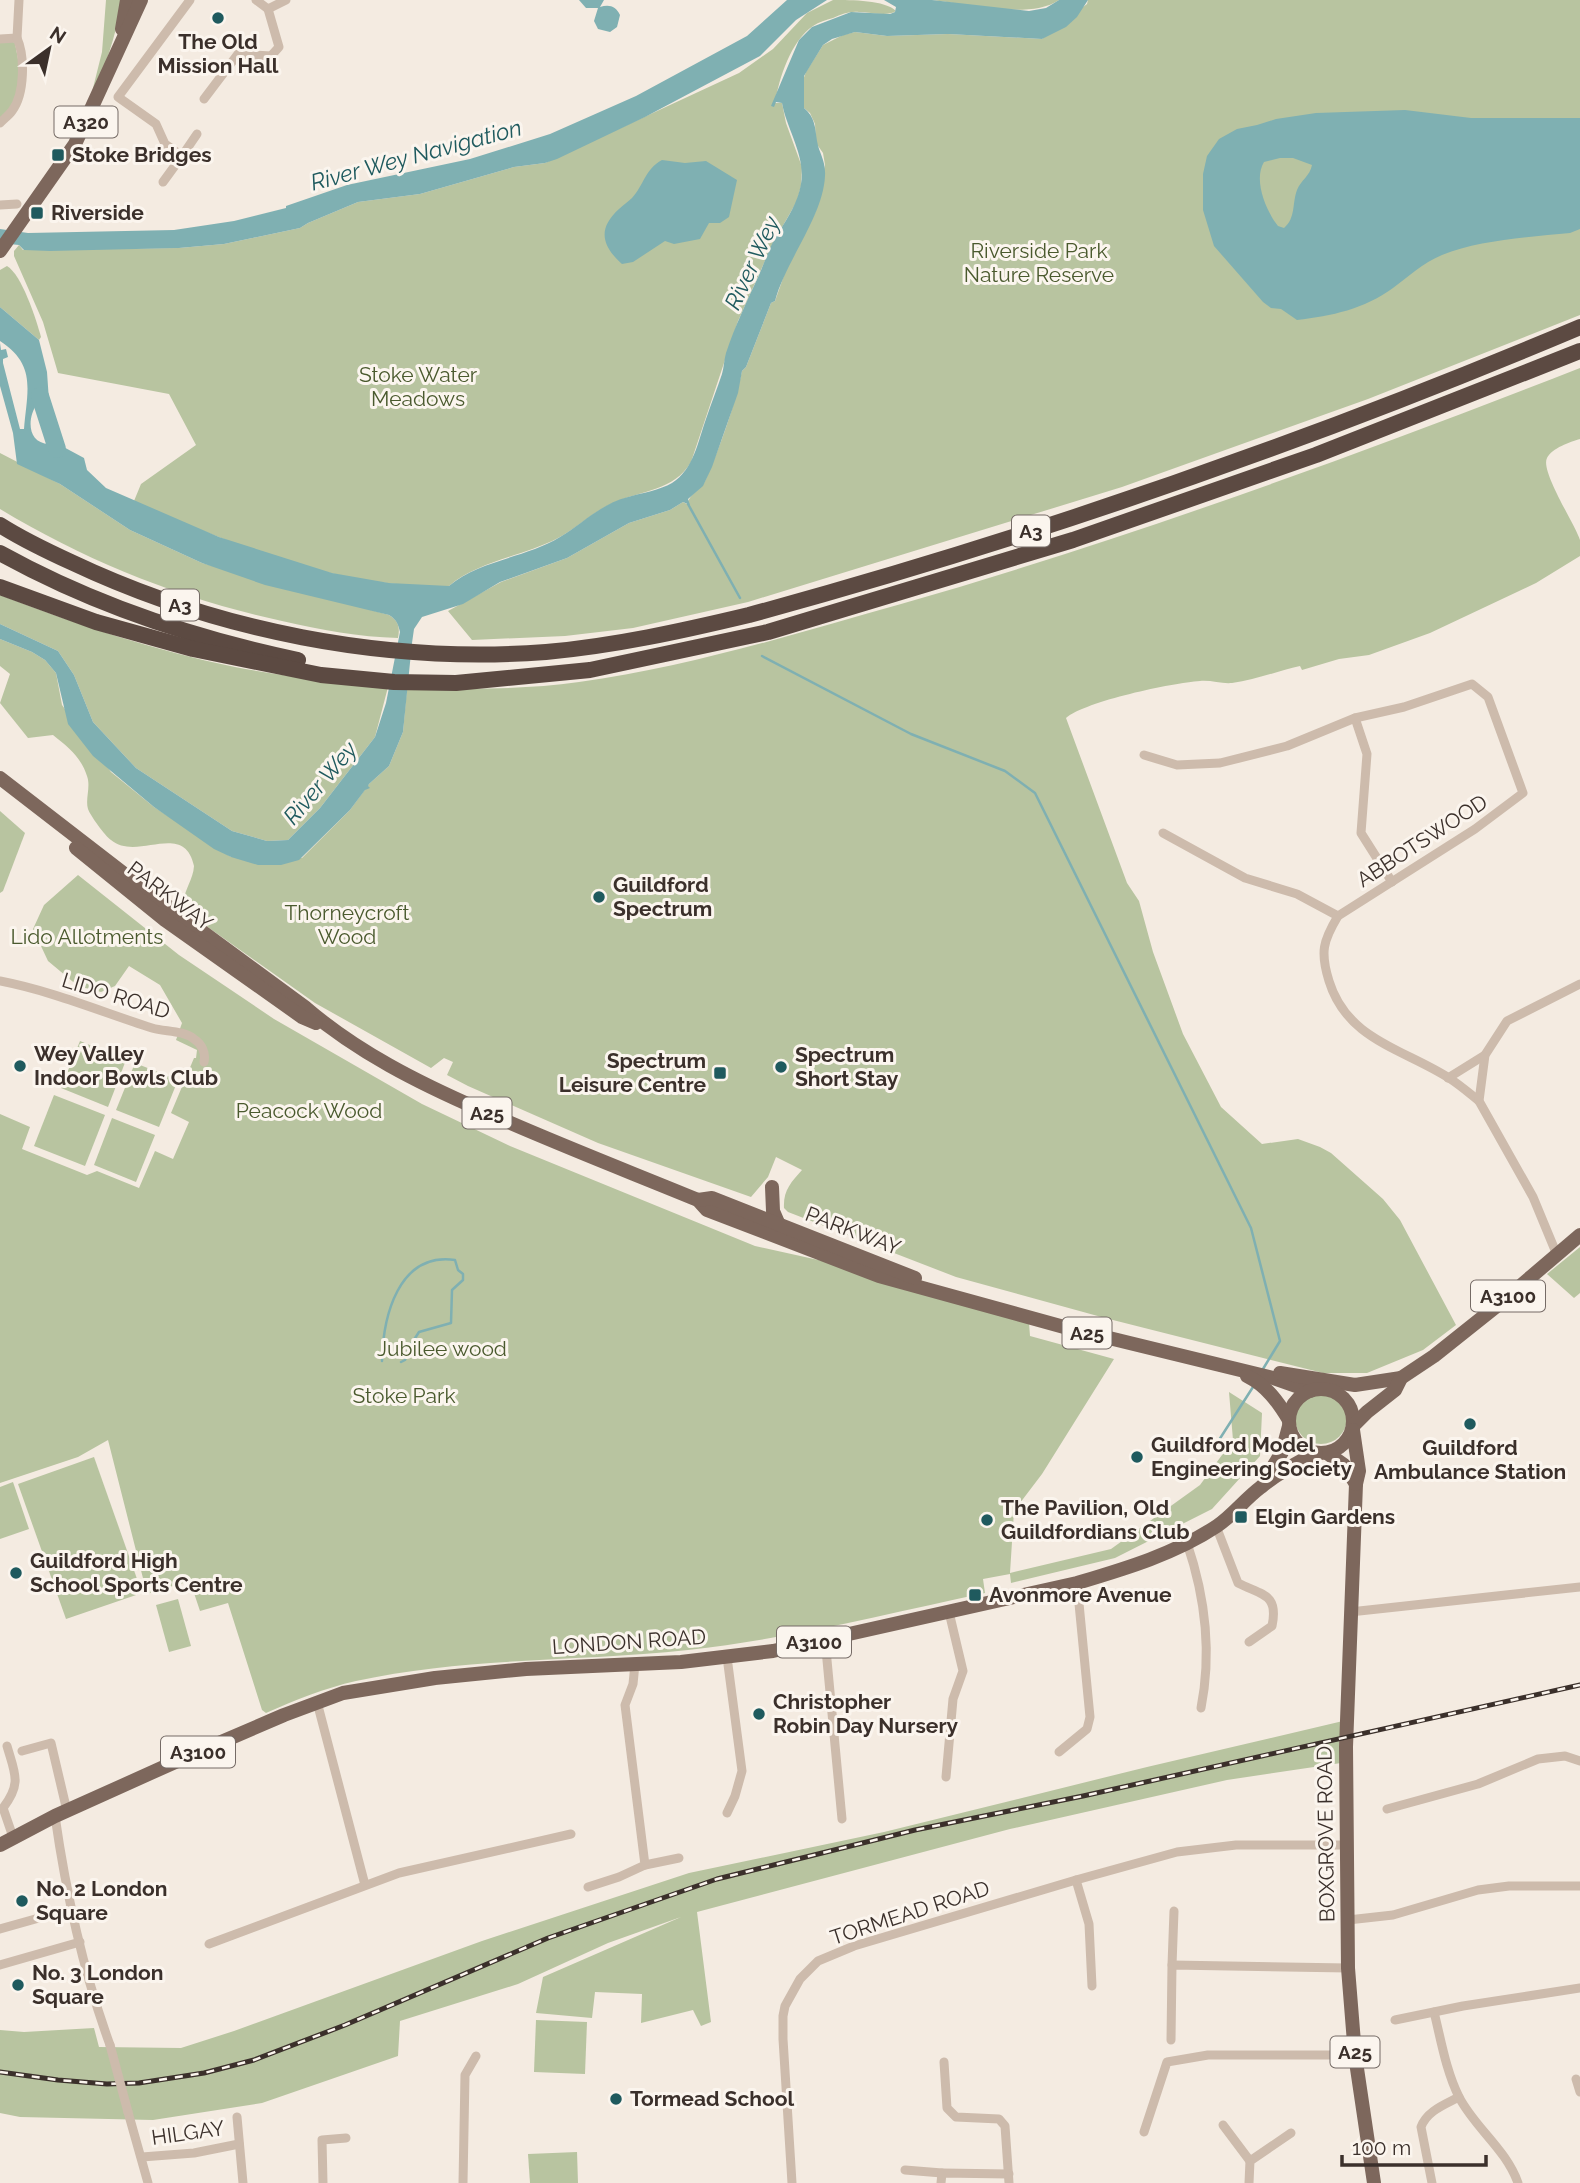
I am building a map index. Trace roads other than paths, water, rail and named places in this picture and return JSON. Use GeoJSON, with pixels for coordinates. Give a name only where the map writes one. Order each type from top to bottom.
{"type":"FeatureCollection","features":[{"type":"Feature","properties":{"kind":"highway","name":"A3"},"geometry":{"type":"LineString","coordinates":[[0,525],[89,570],[159,599],[275,631],[372,648],[431,652],[544,652],[606,645],[702,626],[814,597],[1061,521],[1249,456],[1439,385],[1580,327]]}},
{"type":"Feature","properties":{"kind":"highway","name":"A3"},"geometry":{"type":"LineString","coordinates":[[0,553],[80,593],[164,626],[246,649],[370,676],[456,683],[590,670],[768,632],[1073,540],[1316,455],[1580,351]]}},
{"type":"Feature","properties":{"kind":"highway"},"geometry":{"type":"LineString","coordinates":[[0,587],[96,622],[192,649],[321,675],[370,676]]}},
{"type":"Feature","properties":{"kind":"main road","name":"A320"},"geometry":{"type":"LineString","coordinates":[[120,44],[127,0]]}},
{"type":"Feature","properties":{"kind":"main road","name":"A320"},"geometry":{"type":"LineString","coordinates":[[2,249],[75,144],[141,0]]}},
{"type":"Feature","properties":{"kind":"main road","name":"PARKWAY"},"geometry":{"type":"LineString","coordinates":[[0,779],[144,890],[306,1008],[327,1027],[405,1074],[448,1095],[698,1200],[707,1210],[879,1276],[1210,1363]]}},
{"type":"Feature","properties":{"kind":"main road"},"geometry":{"type":"LineString","coordinates":[[772,1187],[772,1205],[779,1225]]}},
{"type":"Feature","properties":{"kind":"main road","name":"PARKWAY"},"geometry":{"type":"LineString","coordinates":[[698,1200],[712,1198],[992,1307]]}},
{"type":"Feature","properties":{"kind":"main road","name":"A3100"},"geometry":{"type":"LineString","coordinates":[[1329,1390],[1344,1390],[1355,1385],[1401,1378],[1434,1356],[1580,1235]]}},
{"type":"Feature","properties":{"kind":"main road","name":"A3100"},"geometry":{"type":"LineString","coordinates":[[1210,1363],[1355,1385]]}},
{"type":"Feature","properties":{"kind":"main road","name":"A25"},"geometry":{"type":"LineString","coordinates":[[1210,1363],[1273,1378],[1310,1391]]}},
{"type":"Feature","properties":{"kind":"main road","name":"A25"},"geometry":{"type":"LineString","coordinates":[[1210,1363],[1257,1381],[1273,1395],[1289,1423]]}},
{"type":"Feature","properties":{"kind":"main road"},"geometry":{"type":"LineString","coordinates":[[1322,1453],[1337,1450],[1345,1443],[1353,1428],[1367,1412],[1395,1390],[1401,1378]]}},
{"type":"Feature","properties":{"kind":"main road"},"geometry":{"type":"LineString","coordinates":[[1353,1428],[1352,1412],[1347,1402],[1339,1394],[1329,1390],[1310,1391],[1300,1396],[1293,1405],[1289,1423],[1298,1444],[1344,1465],[1356,1484]]}},
{"type":"Feature","properties":{"kind":"main road","name":"LONDON ROAD"},"geometry":{"type":"LineString","coordinates":[[1260,1487],[1280,1456],[1289,1423]]}},
{"type":"Feature","properties":{"kind":"main road","name":"A25"},"geometry":{"type":"LineString","coordinates":[[1353,1428],[1359,1471],[1356,1484]]}},
{"type":"Feature","properties":{"kind":"main road","name":"LONDON ROAD"},"geometry":{"type":"LineString","coordinates":[[7,1841],[61,1813],[343,1693],[435,1678],[526,1669],[681,1662],[773,1651],[1077,1583],[1186,1543],[1216,1526],[1260,1487],[1292,1465],[1322,1453]]}},
{"type":"Feature","properties":{"kind":"main road","name":"BOXGROVE ROAD"},"geometry":{"type":"LineString","coordinates":[[1356,1484],[1346,1740],[1348,1968],[1355,2055],[1374,2183]]}},
{"type":"Feature","properties":{"kind":"street"},"geometry":{"type":"LineString","coordinates":[[0,123],[14,108],[22,80],[22,50],[16,38],[20,16],[19,0]]}},
{"type":"Feature","properties":{"kind":"street"},"geometry":{"type":"LineString","coordinates":[[182,156],[165,144],[156,124],[118,97],[190,0]]}},
{"type":"Feature","properties":{"kind":"street"},"geometry":{"type":"LineString","coordinates":[[204,100],[238,54],[271,56],[279,47],[268,9],[256,0]]}},
{"type":"Feature","properties":{"kind":"street"},"geometry":{"type":"LineString","coordinates":[[268,9],[285,0]]}},
{"type":"Feature","properties":{"kind":"street"},"geometry":{"type":"LineString","coordinates":[[0,39],[16,38]]}},
{"type":"Feature","properties":{"kind":"street"},"geometry":{"type":"LineString","coordinates":[[163,182],[197,134]]}},
{"type":"Feature","properties":{"kind":"street"},"geometry":{"type":"LineString","coordinates":[[0,205],[17,204]]}},
{"type":"Feature","properties":{"kind":"street","name":"ABBOTSWOOD"},"geometry":{"type":"LineString","coordinates":[[1338,916],[1475,829],[1523,793],[1488,697],[1472,684],[1404,707],[1355,718]]}},
{"type":"Feature","properties":{"kind":"street"},"geometry":{"type":"LineString","coordinates":[[1144,755],[1177,765],[1220,763],[1287,746],[1355,718],[1367,754],[1361,833],[1392,882]]}},
{"type":"Feature","properties":{"kind":"street"},"geometry":{"type":"LineString","coordinates":[[1163,833],[1245,878],[1297,894],[1338,916],[1327,934],[1322,957],[1330,985],[1343,1013],[1367,1033],[1448,1077],[1479,1101],[1533,1197],[1558,1255]]}},
{"type":"Feature","properties":{"kind":"street","name":"LIDO ROAD"},"geometry":{"type":"LineString","coordinates":[[0,981],[36,989],[152,1028],[192,1037],[202,1045],[206,1058],[204,1062]]}},
{"type":"Feature","properties":{"kind":"street"},"geometry":{"type":"LineString","coordinates":[[1479,1101],[1485,1055],[1507,1021],[1580,984]]}},
{"type":"Feature","properties":{"kind":"street"},"geometry":{"type":"LineString","coordinates":[[1448,1077],[1485,1055]]}},
{"type":"Feature","properties":{"kind":"street"},"geometry":{"type":"LineString","coordinates":[[1216,1526],[1233,1563],[1238,1583],[1260,1591],[1272,1602],[1275,1613],[1272,1626],[1249,1642]]}},
{"type":"Feature","properties":{"kind":"street"},"geometry":{"type":"LineString","coordinates":[[1186,1543],[1198,1576],[1206,1626],[1206,1683],[1201,1708]]}},
{"type":"Feature","properties":{"kind":"street"},"geometry":{"type":"LineString","coordinates":[[1059,1752],[1087,1728],[1090,1717],[1077,1583]]}},
{"type":"Feature","properties":{"kind":"street"},"geometry":{"type":"LineString","coordinates":[[1350,1612],[1580,1587]]}},
{"type":"Feature","properties":{"kind":"street"},"geometry":{"type":"LineString","coordinates":[[946,1777],[953,1699],[964,1671],[949,1612]]}},
{"type":"Feature","properties":{"kind":"street"},"geometry":{"type":"LineString","coordinates":[[825,1639],[842,1819]]}},
{"type":"Feature","properties":{"kind":"street"},"geometry":{"type":"LineString","coordinates":[[727,1657],[742,1771],[727,1813]]}},
{"type":"Feature","properties":{"kind":"street"},"geometry":{"type":"LineString","coordinates":[[635,1664],[625,1705],[645,1865]]}},
{"type":"Feature","properties":{"kind":"street"},"geometry":{"type":"LineString","coordinates":[[317,1702],[365,1885]]}},
{"type":"Feature","properties":{"kind":"street"},"geometry":{"type":"LineString","coordinates":[[22,1751],[51,1743],[61,1813],[63,1874],[148,2183]]}},
{"type":"Feature","properties":{"kind":"street"},"geometry":{"type":"LineString","coordinates":[[7,1841],[3,1808],[14,1794],[16,1777],[8,1746]]}},
{"type":"Feature","properties":{"kind":"street"},"geometry":{"type":"LineString","coordinates":[[1387,1809],[1478,1784],[1538,1759],[1565,1756],[1580,1761]]}},
{"type":"Feature","properties":{"kind":"street"},"geometry":{"type":"LineString","coordinates":[[209,1944],[399,1872],[571,1834]]}},
{"type":"Feature","properties":{"kind":"street","name":"TORMEAD ROAD"},"geometry":{"type":"LineString","coordinates":[[792,2183],[783,2017],[789,1997],[800,1979],[818,1961],[854,1946],[1177,1852],[1273,1844],[1347,1845]]}},
{"type":"Feature","properties":{"kind":"street"},"geometry":{"type":"LineString","coordinates":[[588,1887],[645,1865],[679,1858]]}},
{"type":"Feature","properties":{"kind":"street"},"geometry":{"type":"LineString","coordinates":[[1076,1880],[1089,1924],[1092,1986]]}},
{"type":"Feature","properties":{"kind":"street"},"geometry":{"type":"LineString","coordinates":[[1348,1920],[1393,1915],[1498,1887],[1580,1886]]}},
{"type":"Feature","properties":{"kind":"street"},"geometry":{"type":"LineString","coordinates":[[0,1928],[71,1909]]}},
{"type":"Feature","properties":{"kind":"street"},"geometry":{"type":"LineString","coordinates":[[1171,2040],[1174,1911]]}},
{"type":"Feature","properties":{"kind":"street"},"geometry":{"type":"LineString","coordinates":[[0,1965],[80,1942]]}},
{"type":"Feature","properties":{"kind":"street"},"geometry":{"type":"LineString","coordinates":[[1172,1965],[1348,1968]]}},
{"type":"Feature","properties":{"kind":"street"},"geometry":{"type":"LineString","coordinates":[[1395,2020],[1580,1988]]}},
{"type":"Feature","properties":{"kind":"street"},"geometry":{"type":"LineString","coordinates":[[1434,2012],[1459,2097],[1508,2161],[1518,2183]]}},
{"type":"Feature","properties":{"kind":"street"},"geometry":{"type":"LineString","coordinates":[[1144,2132],[1167,2062],[1208,2055],[1355,2055]]}},
{"type":"Feature","properties":{"kind":"street"},"geometry":{"type":"LineString","coordinates":[[463,2183],[466,2075],[476,2056]]}},
{"type":"Feature","properties":{"kind":"street"},"geometry":{"type":"LineString","coordinates":[[905,2170],[941,2178],[1009,2178],[1005,2126],[999,2119],[956,2117],[947,2108],[944,2062]]}},
{"type":"Feature","properties":{"kind":"street"},"geometry":{"type":"LineString","coordinates":[[1576,2079],[1580,2090]]}},
{"type":"Feature","properties":{"kind":"street"},"geometry":{"type":"LineString","coordinates":[[1432,2183],[1421,2127],[1430,2113],[1459,2097]]}},
{"type":"Feature","properties":{"kind":"street","name":"HILGAY"},"geometry":{"type":"LineString","coordinates":[[237,2117],[243,2183]]}},
{"type":"Feature","properties":{"kind":"street"},"geometry":{"type":"LineString","coordinates":[[1223,2126],[1251,2161],[1249,2183]]}},
{"type":"Feature","properties":{"kind":"street"},"geometry":{"type":"LineString","coordinates":[[1251,2161],[1292,2133]]}},
{"type":"Feature","properties":{"kind":"street"},"geometry":{"type":"LineString","coordinates":[[323,2183],[322,2140],[346,2138]]}},
{"type":"Feature","properties":{"kind":"street","name":"HILGAY"},"geometry":{"type":"LineString","coordinates":[[142,2157],[194,2153],[239,2144]]}},
{"type":"Feature","properties":{"kind":"water"},"geometry":{"type":"Polygon","coordinates":[[[579,0],[604,0],[600,7],[612,6],[620,15],[617,27],[610,32],[598,29],[594,21],[598,8],[586,8],[579,0]]]}},
{"type":"Feature","properties":{"kind":"water"},"geometry":{"type":"Polygon","coordinates":[[[787,0],[827,0],[796,20],[760,56],[645,117],[545,163],[514,167],[420,194],[358,202],[300,228],[224,244],[179,248],[50,251],[24,250],[19,245],[0,243],[0,229],[28,233],[174,230],[234,221],[286,208],[347,185],[470,159],[550,134],[636,96],[747,36],[787,0]]]}},
{"type":"Feature","properties":{"kind":"water"},"geometry":{"type":"Polygon","coordinates":[[[884,0],[932,0],[1029,11],[1046,8],[1059,0],[1088,0],[1077,17],[1066,27],[1042,39],[948,34],[887,36],[855,32],[832,39],[823,45],[804,76],[804,108],[814,123],[824,166],[823,191],[811,223],[775,301],[771,303],[746,367],[742,371],[738,393],[712,467],[703,486],[688,499],[690,505],[683,502],[670,510],[629,523],[567,558],[500,582],[463,604],[422,617],[414,629],[403,732],[389,766],[369,784],[370,788],[365,790],[350,810],[299,860],[281,865],[258,865],[214,849],[154,807],[93,756],[68,724],[56,673],[45,660],[32,652],[0,639],[0,624],[58,651],[74,675],[93,722],[136,768],[232,831],[267,841],[288,840],[320,808],[375,737],[386,703],[400,632],[397,622],[389,615],[265,585],[202,563],[130,530],[60,484],[17,464],[13,433],[0,386],[0,343],[1,350],[6,349],[8,357],[3,359],[3,363],[20,429],[24,429],[27,380],[20,360],[0,341],[0,307],[39,340],[47,372],[50,415],[42,418],[37,404],[31,423],[33,435],[42,443],[49,444],[44,426],[52,427],[58,444],[84,458],[87,470],[106,488],[219,537],[332,573],[389,583],[449,586],[474,570],[547,544],[610,504],[672,483],[685,470],[698,445],[737,323],[770,248],[800,191],[802,174],[799,153],[782,103],[776,102],[774,107],[771,106],[799,40],[812,27],[851,12],[895,12],[896,7],[884,0]]]}},
{"type":"Feature","properties":{"kind":"water"},"geometry":{"type":"Polygon","coordinates":[[[1405,110],[1471,118],[1580,118],[1580,229],[1570,233],[1505,240],[1456,250],[1429,262],[1371,301],[1335,314],[1297,320],[1281,309],[1271,308],[1263,302],[1214,246],[1203,210],[1203,174],[1207,156],[1219,139],[1237,129],[1316,113],[1405,110]],[[1293,158],[1264,162],[1261,169],[1262,195],[1278,226],[1284,228],[1292,215],[1297,190],[1312,165],[1293,158]]]}},
{"type":"Feature","properties":{"kind":"water"},"geometry":{"type":"Polygon","coordinates":[[[662,160],[685,163],[706,161],[737,180],[729,217],[720,223],[709,223],[700,239],[674,244],[665,241],[633,262],[622,264],[606,244],[607,224],[632,198],[652,168],[662,160]]]}},
{"type":"Feature","properties":{"kind":"waterway","name":"River Wey"},"geometry":{"type":"LineString","coordinates":[[40,396],[57,449]]}},
{"type":"Feature","properties":{"kind":"waterway"},"geometry":{"type":"LineString","coordinates":[[688,504],[740,598]]}},
{"type":"Feature","properties":{"kind":"waterway"},"geometry":{"type":"LineString","coordinates":[[762,656],[911,734],[1005,771],[1035,793],[1251,1228],[1280,1341],[1263,1369]]}},
{"type":"Feature","properties":{"kind":"waterway"},"geometry":{"type":"LineString","coordinates":[[382,1361],[391,1308],[407,1277],[420,1266],[436,1260],[455,1260],[458,1270],[463,1274],[463,1280],[452,1290],[451,1323],[419,1332],[405,1360],[401,1362]]}},
{"type":"Feature","properties":{"kind":"waterway"},"geometry":{"type":"LineString","coordinates":[[1219,1440],[1253,1387]]}},
{"type":"Feature","properties":{"kind":"railway"},"geometry":{"type":"LineString","coordinates":[[0,2072],[107,2084],[139,2083],[204,2073],[254,2060],[345,2025],[548,1938],[717,1879],[915,1830],[1083,1796],[1580,1685]]}},
{"type":"Feature","properties":{"kind":"place","name":"The Old Mission Hall"},"geometry":{"type":"Point","coordinates":[218,18]}},
{"type":"Feature","properties":{"kind":"place","name":"Stoke Bridges"},"geometry":{"type":"Point","coordinates":[58,155]}},
{"type":"Feature","properties":{"kind":"place","name":"Riverside"},"geometry":{"type":"Point","coordinates":[37,213]}},
{"type":"Feature","properties":{"kind":"place","name":"Guildford Spectrum"},"geometry":{"type":"Point","coordinates":[599,897]}},
{"type":"Feature","properties":{"kind":"place","name":"Wey Valley Indoor Bowls Club"},"geometry":{"type":"Point","coordinates":[20,1066]}},
{"type":"Feature","properties":{"kind":"place","name":"Spectrum Short Stay"},"geometry":{"type":"Point","coordinates":[781,1067]}},
{"type":"Feature","properties":{"kind":"place","name":"Spectrum Leisure Centre"},"geometry":{"type":"Point","coordinates":[720,1073]}},
{"type":"Feature","properties":{"kind":"place","name":"Guildford Ambulance Station"},"geometry":{"type":"Point","coordinates":[1470,1424]}},
{"type":"Feature","properties":{"kind":"place","name":"Guildford Model Engineering Society"},"geometry":{"type":"Point","coordinates":[1137,1457]}},
{"type":"Feature","properties":{"kind":"place","name":"Elgin Gardens"},"geometry":{"type":"Point","coordinates":[1241,1517]}},
{"type":"Feature","properties":{"kind":"place","name":"The Pavilion, Old Guildfordians Club"},"geometry":{"type":"Point","coordinates":[987,1520]}},
{"type":"Feature","properties":{"kind":"place","name":"Guildford High School Sports Centre"},"geometry":{"type":"Point","coordinates":[16,1573]}},
{"type":"Feature","properties":{"kind":"place","name":"Avonmore Avenue"},"geometry":{"type":"Point","coordinates":[975,1595]}},
{"type":"Feature","properties":{"kind":"place","name":"Christopher Robin Day Nursery"},"geometry":{"type":"Point","coordinates":[759,1714]}},
{"type":"Feature","properties":{"kind":"place","name":"No. 2 London Square"},"geometry":{"type":"Point","coordinates":[22,1901]}},
{"type":"Feature","properties":{"kind":"place","name":"No. 3 London Square"},"geometry":{"type":"Point","coordinates":[18,1985]}},
{"type":"Feature","properties":{"kind":"place","name":"Tormead School"},"geometry":{"type":"Point","coordinates":[616,2099]}},
{"type":"Feature","properties":{"kind":"water label","name":"River Wey Navigation"},"geometry":{"type":"Point","coordinates":[416,155]}},
{"type":"Feature","properties":{"kind":"park label","name":"Riverside Park Nature Reserve"},"geometry":{"type":"Point","coordinates":[1039,263]}},
{"type":"Feature","properties":{"kind":"park label","name":"Stoke Water Meadows"},"geometry":{"type":"Point","coordinates":[418,387]}},
{"type":"Feature","properties":{"kind":"park label","name":"Thorneycroft Wood"},"geometry":{"type":"Point","coordinates":[347,925]}},
{"type":"Feature","properties":{"kind":"park label","name":"Lido Allotments"},"geometry":{"type":"Point","coordinates":[87,937]}},
{"type":"Feature","properties":{"kind":"park label","name":"Peacock Wood"},"geometry":{"type":"Point","coordinates":[309,1111]}},
{"type":"Feature","properties":{"kind":"park label","name":"Jubilee wood"},"geometry":{"type":"Point","coordinates":[442,1349]}},
{"type":"Feature","properties":{"kind":"park label","name":"Stoke Park"},"geometry":{"type":"Point","coordinates":[404,1396]}}]}
